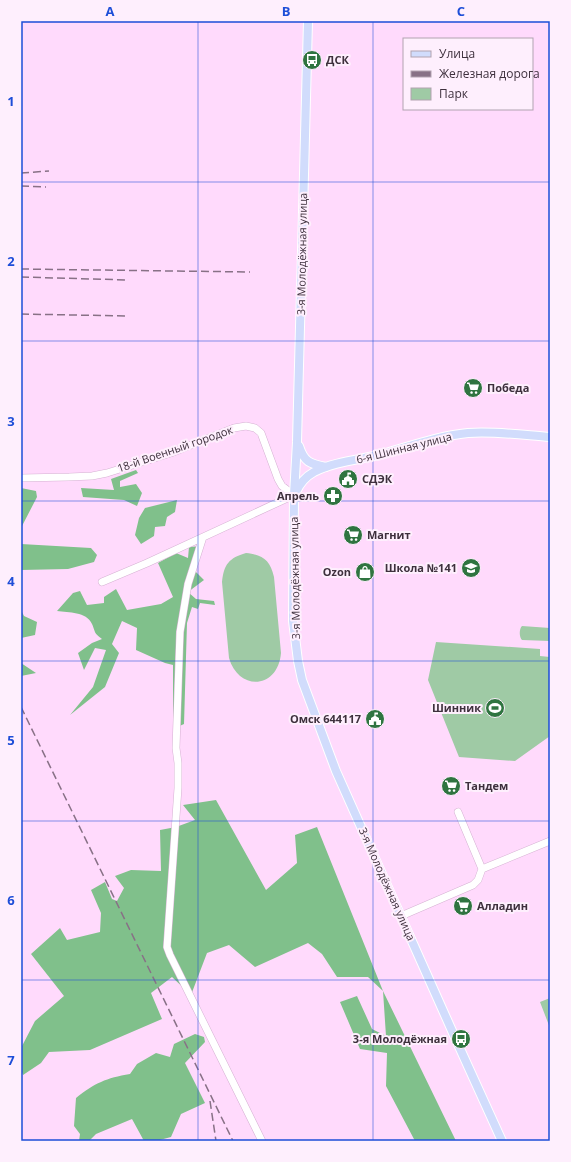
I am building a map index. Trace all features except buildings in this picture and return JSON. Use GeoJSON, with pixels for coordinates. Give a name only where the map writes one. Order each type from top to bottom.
{"type":"FeatureCollection","features":[{"type":"Feature","properties":{"kind":"main road","name":"3-я Молодёжная улица"},"geometry":{"type":"LineString","coordinates":[[308,21],[297,442],[294,495],[293,621],[298,661],[302,680],[336,771],[502,1141]]}},
{"type":"Feature","properties":{"kind":"main road","name":"6-я Шинная улица"},"geometry":{"type":"LineString","coordinates":[[294,495],[304,478],[326,467],[379,454],[432,438],[462,434],[502,433],[550,437]]}},
{"type":"Feature","properties":{"kind":"main road"},"geometry":{"type":"LineString","coordinates":[[297,442],[301,455],[308,462],[314,465],[326,467]]}},
{"type":"Feature","properties":{"kind":"street","name":"18-й Военный городок"},"geometry":{"type":"LineString","coordinates":[[21,478],[77,477],[107,473],[171,453],[234,428],[246,426],[255,428],[261,433],[278,480],[282,486],[294,495]]}},
{"type":"Feature","properties":{"kind":"street"},"geometry":{"type":"LineString","coordinates":[[102,582],[147,563],[294,495]]}},
{"type":"Feature","properties":{"kind":"street"},"geometry":{"type":"LineString","coordinates":[[203,537],[188,584],[180,632],[176,748],[178,762],[178,788],[167,946],[170,955],[262,1141]]}},
{"type":"Feature","properties":{"kind":"street"},"geometry":{"type":"LineString","coordinates":[[400,916],[473,885],[478,880],[482,869],[458,812]]}},
{"type":"Feature","properties":{"kind":"street"},"geometry":{"type":"LineString","coordinates":[[482,869],[550,841]]}},
{"type":"Feature","properties":{"kind":"green space"},"geometry":{"type":"Polygon","coordinates":[[[136,470],[138,473],[120,481],[120,487],[136,484],[142,493],[137,506],[124,500],[83,497],[81,488],[114,490],[111,479],[136,470]]]}},
{"type":"Feature","properties":{"kind":"green space"},"geometry":{"type":"Polygon","coordinates":[[[21,488],[36,491],[37,497],[21,528],[21,488]]]}},
{"type":"Feature","properties":{"kind":"green space"},"geometry":{"type":"Polygon","coordinates":[[[177,500],[175,512],[167,517],[165,526],[155,527],[154,536],[141,544],[135,535],[139,518],[145,508],[177,500]]]}},
{"type":"Feature","properties":{"kind":"green space"},"geometry":{"type":"Polygon","coordinates":[[[21,544],[91,548],[97,555],[94,562],[68,569],[21,570],[21,544]]]}},
{"type":"Feature","properties":{"kind":"green space"},"geometry":{"type":"Polygon","coordinates":[[[203,546],[192,568],[204,580],[188,592],[196,599],[214,601],[215,605],[200,603],[198,609],[192,607],[187,623],[184,724],[173,729],[173,665],[136,650],[137,628],[122,621],[112,644],[119,653],[105,687],[70,715],[93,687],[106,650],[95,648],[84,670],[78,653],[92,643],[102,639],[96,634],[92,624],[86,617],[77,613],[57,611],[73,593],[80,591],[87,605],[104,603],[104,597],[116,589],[127,610],[161,604],[173,597],[158,563],[176,553],[188,558],[189,547],[203,546]]]}},
{"type":"Feature","properties":{"kind":"green space"},"geometry":{"type":"Polygon","coordinates":[[[246,553],[257,555],[265,559],[270,566],[274,577],[281,653],[278,665],[273,674],[258,682],[249,681],[241,677],[234,669],[229,658],[222,582],[224,571],[228,563],[235,557],[246,553]]]}},
{"type":"Feature","properties":{"kind":"green space"},"geometry":{"type":"Polygon","coordinates":[[[21,610],[24,616],[37,622],[35,635],[21,638],[21,610]]]}},
{"type":"Feature","properties":{"kind":"green space"},"geometry":{"type":"Polygon","coordinates":[[[522,626],[550,628],[550,641],[522,640],[520,637],[520,629],[522,626]]]}},
{"type":"Feature","properties":{"kind":"green space","name":"Шинник"},"geometry":{"type":"Polygon","coordinates":[[[436,642],[540,649],[540,656],[550,657],[550,736],[515,761],[459,757],[428,680],[436,642]]]}},
{"type":"Feature","properties":{"kind":"green space"},"geometry":{"type":"Polygon","coordinates":[[[21,663],[36,673],[21,676],[21,663]]]}},
{"type":"Feature","properties":{"kind":"green space"},"geometry":{"type":"Polygon","coordinates":[[[216,800],[266,890],[297,863],[295,835],[317,827],[383,991],[368,977],[337,977],[322,954],[308,943],[255,967],[229,945],[207,953],[191,995],[172,977],[151,993],[162,1019],[90,1050],[49,1052],[41,1063],[23,1075],[21,1069],[21,1048],[35,1021],[64,996],[31,954],[60,928],[67,940],[100,932],[101,913],[91,890],[105,882],[112,899],[117,901],[124,888],[115,876],[131,870],[161,871],[160,830],[176,827],[195,820],[183,805],[216,800]]]}},
{"type":"Feature","properties":{"kind":"green space"},"geometry":{"type":"Polygon","coordinates":[[[383,991],[456,1141],[415,1141],[386,1086],[387,1053],[360,1049],[340,1002],[357,996],[372,1029],[386,1036],[383,991]]]}},
{"type":"Feature","properties":{"kind":"green space"},"geometry":{"type":"Polygon","coordinates":[[[550,998],[550,1028],[540,1002],[550,998]]]}},
{"type":"Feature","properties":{"kind":"green space"},"geometry":{"type":"Polygon","coordinates":[[[195,1034],[204,1037],[205,1042],[185,1063],[205,1103],[181,1114],[171,1137],[156,1141],[144,1141],[132,1119],[96,1134],[89,1141],[79,1141],[80,1134],[74,1126],[76,1098],[89,1088],[101,1082],[114,1077],[130,1074],[137,1064],[156,1053],[170,1057],[174,1044],[195,1034]]]}},
{"type":"Feature","properties":{"kind":"railway"},"geometry":{"type":"LineString","coordinates":[[21,173],[49,171]]}},
{"type":"Feature","properties":{"kind":"railway"},"geometry":{"type":"LineString","coordinates":[[21,186],[46,187]]}},
{"type":"Feature","properties":{"kind":"railway"},"geometry":{"type":"LineString","coordinates":[[21,269],[250,272]]}},
{"type":"Feature","properties":{"kind":"railway"},"geometry":{"type":"LineString","coordinates":[[21,277],[128,280]]}},
{"type":"Feature","properties":{"kind":"railway"},"geometry":{"type":"LineString","coordinates":[[21,314],[127,316]]}},
{"type":"Feature","properties":{"kind":"railway"},"geometry":{"type":"LineString","coordinates":[[21,707],[233,1141]]}},
{"type":"Feature","properties":{"kind":"railway"},"geometry":{"type":"LineString","coordinates":[[210,1101],[216,1141]]}},
{"type":"Feature","properties":{"kind":"place","name":"ДСК"},"geometry":{"type":"Point","coordinates":[312,60]}},
{"type":"Feature","properties":{"kind":"place","name":"Победа"},"geometry":{"type":"Point","coordinates":[473,388]}},
{"type":"Feature","properties":{"kind":"place","name":"СДЭК"},"geometry":{"type":"Point","coordinates":[348,479]}},
{"type":"Feature","properties":{"kind":"place","name":"Апрель"},"geometry":{"type":"Point","coordinates":[333,496]}},
{"type":"Feature","properties":{"kind":"place","name":"Магнит"},"geometry":{"type":"Point","coordinates":[353,535]}},
{"type":"Feature","properties":{"kind":"place","name":"Школа №141"},"geometry":{"type":"Point","coordinates":[471,568]}},
{"type":"Feature","properties":{"kind":"place","name":"Ozon"},"geometry":{"type":"Point","coordinates":[365,572]}},
{"type":"Feature","properties":{"kind":"place","name":"Шинник"},"geometry":{"type":"Point","coordinates":[495,708]}},
{"type":"Feature","properties":{"kind":"place","name":"Омск 644117"},"geometry":{"type":"Point","coordinates":[375,719]}},
{"type":"Feature","properties":{"kind":"place","name":"Тандем"},"geometry":{"type":"Point","coordinates":[451,786]}},
{"type":"Feature","properties":{"kind":"place","name":"Алладин"},"geometry":{"type":"Point","coordinates":[463,906]}},
{"type":"Feature","properties":{"kind":"place","name":"3-я Молодёжная"},"geometry":{"type":"Point","coordinates":[461,1039]}}]}
